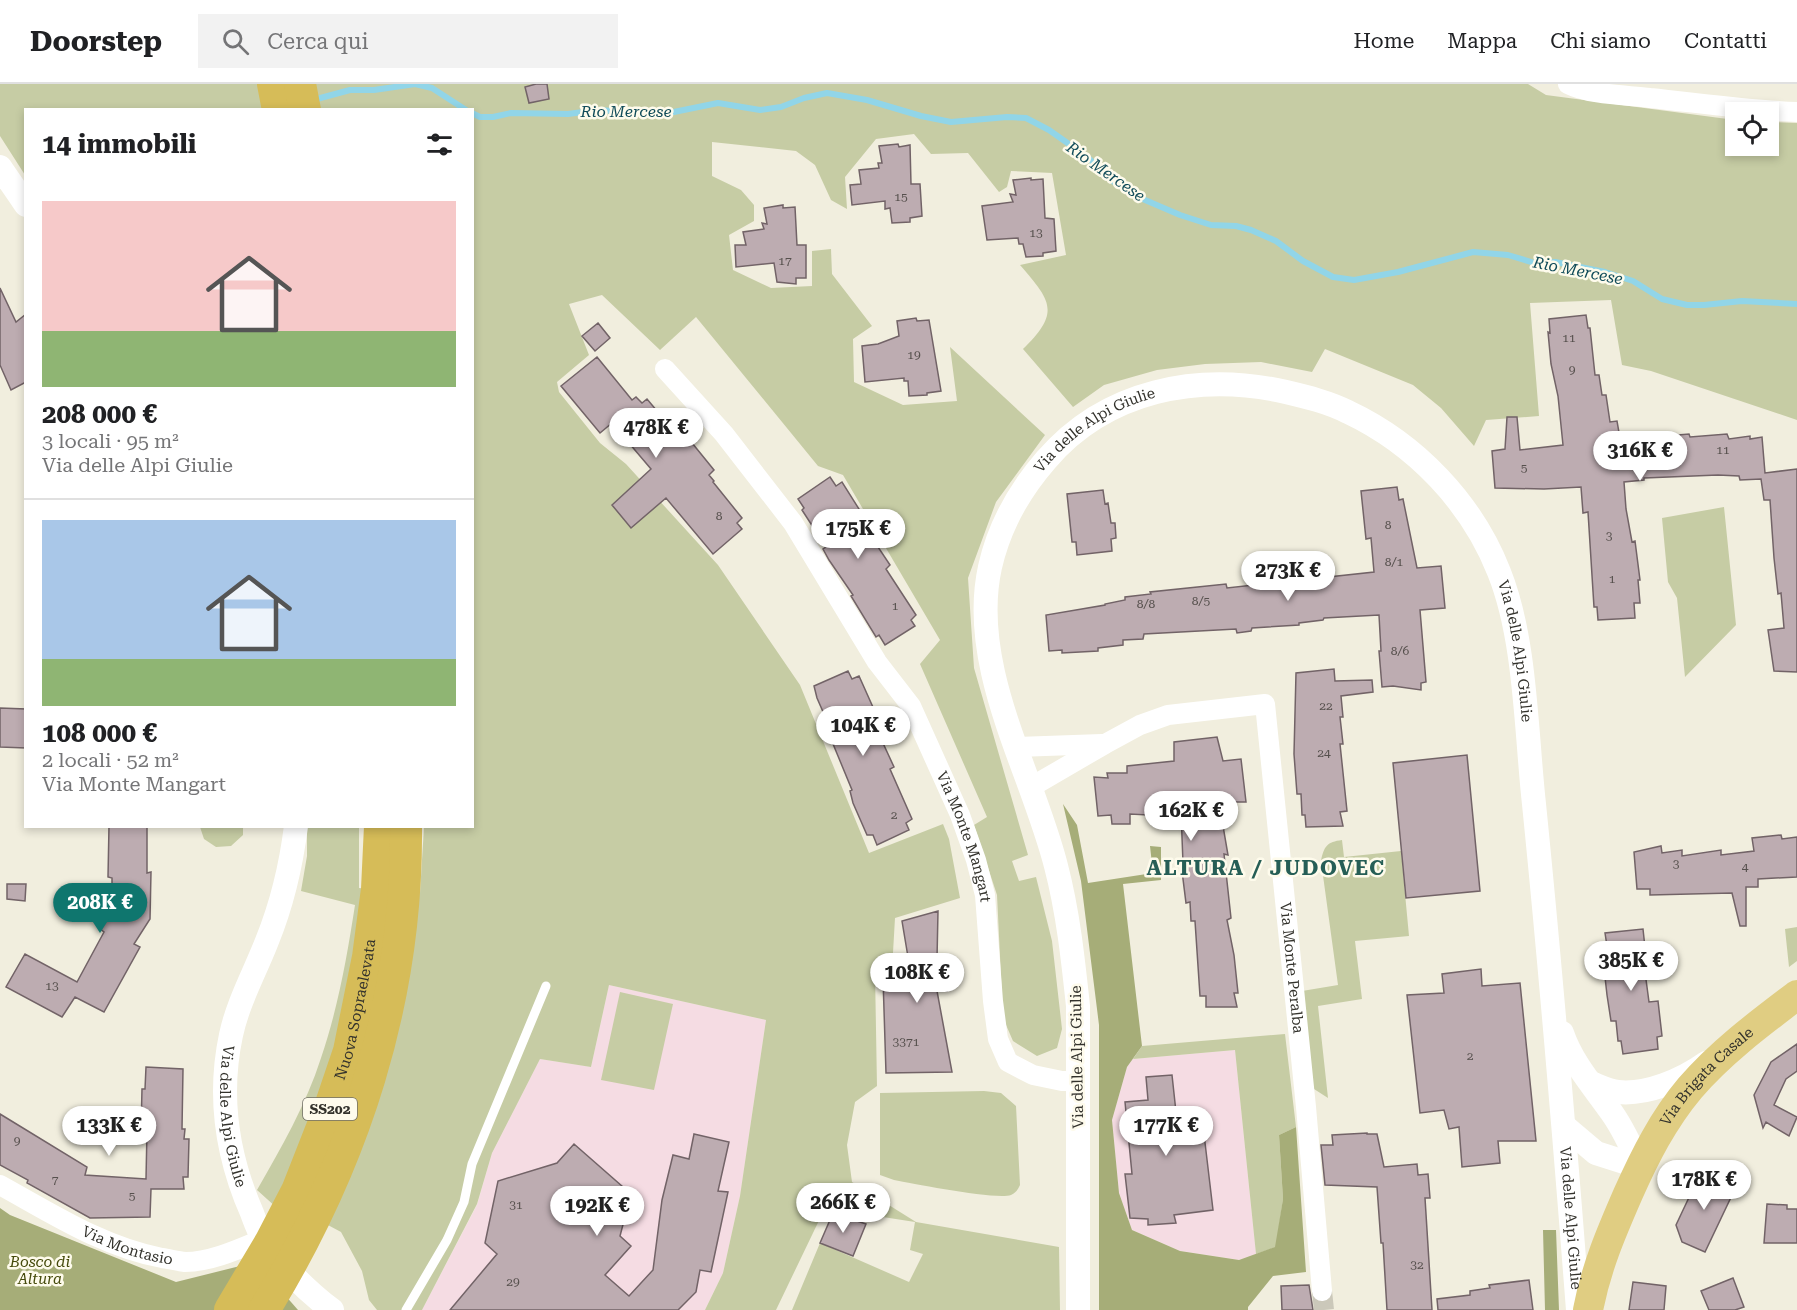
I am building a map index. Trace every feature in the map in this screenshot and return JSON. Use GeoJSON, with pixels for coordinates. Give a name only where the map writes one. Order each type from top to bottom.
{"type":"FeatureCollection","features":[{"type":"Feature","properties":{"kind":"highway"},"geometry":{"type":"LineString","coordinates":[[273,84],[278,108]]}},
{"type":"Feature","properties":{"kind":"highway"},"geometry":{"type":"LineString","coordinates":[[300,84],[305,108]]}},
{"type":"Feature","properties":{"kind":"highway","name":"Nuova Sopraelevata"},"geometry":{"type":"LineString","coordinates":[[264,1310],[326,1196],[371,1078],[390,1003],[397,957],[380,828]]}},
{"type":"Feature","properties":{"kind":"highway","name":"Nuova Sopraelevata"},"geometry":{"type":"LineString","coordinates":[[230,1310],[271,1241],[297,1191],[330,1107],[349,1051],[368,957],[390,890],[406,828]]}},
{"type":"Feature","properties":{"kind":"main road","name":"Via Brigata Casale"},"geometry":{"type":"LineString","coordinates":[[1588,1310],[1594,1276],[1612,1230],[1640,1167],[1662,1126],[1691,1087],[1739,1039],[1797,994]]}},
{"type":"Feature","properties":{"kind":"street"},"geometry":{"type":"LineString","coordinates":[[1568,84],[1608,93],[1703,105],[1758,111],[1797,112]]}},
{"type":"Feature","properties":{"kind":"street"},"geometry":{"type":"LineString","coordinates":[[0,167],[24,202]]}},
{"type":"Feature","properties":{"kind":"street","name":"Via Monte Mangart"},"geometry":{"type":"LineString","coordinates":[[665,369],[724,434],[794,523],[877,662],[912,706],[960,814],[976,860],[985,896],[998,1039],[1008,1062],[1033,1076],[1062,1081],[1079,1081]]}},
{"type":"Feature","properties":{"kind":"street","name":"Via delle Alpi Giulie"},"geometry":{"type":"LineString","coordinates":[[1078,1310],[1078,1006],[1073,958],[1056,867],[989,662],[985,600],[990,567],[1009,513],[1028,480],[1077,429],[1123,403],[1178,387],[1211,384],[1251,385],[1325,401],[1385,432],[1439,477],[1460,501],[1499,571],[1517,641],[1555,1010],[1578,1310]]}},
{"type":"Feature","properties":{"kind":"street","name":"Via Monte Peralba"},"geometry":{"type":"LineString","coordinates":[[1031,787],[1140,725],[1168,714],[1265,704],[1306,1107],[1322,1291]]}},
{"type":"Feature","properties":{"kind":"street","name":"Via Monte Peralba"},"geometry":{"type":"LineString","coordinates":[[1017,747],[1105,744]]}},
{"type":"Feature","properties":{"kind":"street","name":"Via delle Alpi Giulie"},"geometry":{"type":"LineString","coordinates":[[296,828],[281,900],[267,941],[239,1005],[231,1035],[224,1080],[225,1115],[231,1156],[242,1192],[263,1239],[315,1298],[332,1310]]}},
{"type":"Feature","properties":{"kind":"street","name":"Via delle Alpi Giulie"},"geometry":{"type":"LineString","coordinates":[[1555,1010],[1564,1039],[1578,1067],[1628,1140],[1640,1167]]}},
{"type":"Feature","properties":{"kind":"street"},"geometry":{"type":"LineString","coordinates":[[1591,1083],[1617,1092],[1646,1091],[1698,1069],[1739,1039]]}},
{"type":"Feature","properties":{"kind":"street","name":"Via delle Alpi Giulie"},"geometry":{"type":"LineString","coordinates":[[1564,1126],[1596,1153],[1640,1167]]}},
{"type":"Feature","properties":{"kind":"street","name":"Via Montasio"},"geometry":{"type":"LineString","coordinates":[[0,1185],[79,1228],[146,1255],[185,1262],[223,1254],[263,1239]]}},
{"type":"Feature","properties":{"kind":"lane"},"geometry":{"type":"LineString","coordinates":[[406,1310],[447,1240],[464,1202],[472,1164],[546,986]]}},
{"type":"Feature","properties":{"kind":"shaded area"},"geometry":{"type":"Polygon","coordinates":[[[609,985],[766,1020],[740,1196],[723,1273],[705,1310],[422,1310],[477,1205],[492,1153],[540,1059],[591,1067],[609,985]]]}},
{"type":"Feature","properties":{"kind":"shaded area"},"geometry":{"type":"Polygon","coordinates":[[[1235,1050],[1256,1254],[1239,1260],[1180,1251],[1132,1230],[1119,1193],[1112,1120],[1127,1067],[1133,1059],[1235,1050]]]}},
{"type":"Feature","properties":{"kind":"green space"},"geometry":{"type":"Polygon","coordinates":[[[0,84],[1528,84],[1546,95],[1725,119],[1725,156],[1779,156],[1779,122],[1797,123],[1797,420],[1651,371],[1622,365],[1611,300],[1530,303],[1539,416],[1486,420],[1474,446],[1441,408],[1413,385],[1325,349],[1312,372],[1261,362],[1205,364],[1157,370],[1104,385],[1073,407],[1023,349],[1043,325],[1047,316],[1047,307],[1039,288],[1020,265],[1066,255],[1052,173],[1011,171],[1007,187],[999,192],[968,153],[931,154],[914,134],[876,139],[845,177],[847,209],[831,200],[815,165],[796,151],[712,142],[712,176],[741,190],[754,205],[754,221],[729,235],[733,270],[771,288],[812,286],[812,251],[831,249],[832,274],[872,326],[853,339],[854,382],[903,405],[957,401],[950,347],[1045,435],[996,502],[968,578],[974,668],[1028,855],[1012,861],[1019,881],[1036,877],[1052,941],[1062,1029],[1057,1048],[1037,1056],[1013,1041],[1003,1018],[997,895],[974,825],[987,817],[920,664],[940,640],[843,475],[818,466],[696,317],[660,350],[602,295],[569,304],[589,355],[557,382],[559,392],[600,443],[626,464],[718,565],[800,685],[869,853],[943,824],[949,839],[960,898],[895,918],[892,970],[875,972],[877,1086],[855,1102],[847,1145],[852,1182],[916,1222],[1059,1247],[1060,1310],[792,1310],[820,1243],[909,1282],[923,1254],[910,1250],[915,1222],[825,1208],[776,1310],[705,1310],[723,1273],[740,1196],[766,1020],[609,985],[591,1067],[540,1059],[492,1153],[477,1204],[422,1310],[377,1310],[369,1300],[362,1271],[341,1232],[326,1224],[287,1217],[257,1190],[300,1109],[321,1058],[341,982],[355,905],[301,891],[307,856],[307,828],[359,828],[359,888],[420,893],[424,828],[474,828],[474,108],[24,108],[24,173],[0,136],[0,84]]]}},
{"type":"Feature","properties":{"kind":"green space"},"geometry":{"type":"Polygon","coordinates":[[[1724,507],[1736,625],[1685,677],[1677,598],[1668,582],[1662,518],[1724,507]]]}},
{"type":"Feature","properties":{"kind":"green space"},"geometry":{"type":"Polygon","coordinates":[[[1063,804],[1077,825],[1088,883],[1153,873],[1150,846],[1161,847],[1161,880],[1123,884],[1142,1046],[1127,1067],[1112,1120],[1119,1193],[1132,1230],[1180,1251],[1239,1260],[1275,1247],[1283,1199],[1279,1135],[1296,1127],[1306,1272],[1273,1276],[1248,1310],[1099,1310],[1099,1025],[1081,881],[1063,804]]]}},
{"type":"Feature","properties":{"kind":"green space"},"geometry":{"type":"Polygon","coordinates":[[[201,828],[243,828],[243,835],[231,846],[216,847],[204,839],[201,828]]]}},
{"type":"Feature","properties":{"kind":"green space"},"geometry":{"type":"Polygon","coordinates":[[[1342,840],[1344,857],[1401,851],[1409,936],[1355,941],[1362,999],[1318,1006],[1328,1098],[1314,1089],[1310,1073],[1302,991],[1338,985],[1321,861],[1327,846],[1342,840]]]}},
{"type":"Feature","properties":{"kind":"green space"},"geometry":{"type":"Polygon","coordinates":[[[1797,927],[1797,961],[1789,967],[1785,929],[1797,927]]]}},
{"type":"Feature","properties":{"kind":"green space"},"geometry":{"type":"Polygon","coordinates":[[[620,992],[673,1004],[654,1090],[601,1080],[620,992]]]}},
{"type":"Feature","properties":{"kind":"green space"},"geometry":{"type":"Polygon","coordinates":[[[1285,1034],[1296,1127],[1279,1135],[1283,1199],[1276,1247],[1256,1254],[1235,1050],[1133,1059],[1142,1046],[1285,1034]]]}},
{"type":"Feature","properties":{"kind":"green space"},"geometry":{"type":"Polygon","coordinates":[[[984,1091],[1001,1093],[1016,1106],[1020,1185],[1014,1193],[1003,1196],[973,1194],[894,1180],[880,1175],[880,1093],[984,1091]]]}},
{"type":"Feature","properties":{"kind":"green space","name":"Bosco di Altura"},"geometry":{"type":"Polygon","coordinates":[[[0,1208],[10,1215],[176,1282],[256,1262],[298,1310],[0,1310],[0,1208]]]}},
{"type":"Feature","properties":{"kind":"green space"},"geometry":{"type":"Polygon","coordinates":[[[1543,1230],[1556,1230],[1559,1310],[1545,1310],[1543,1230]]]}},
{"type":"Feature","properties":{"kind":"building"},"geometry":{"type":"Polygon","coordinates":[[[547,84],[549,99],[529,103],[525,87],[547,84]]]}},
{"type":"Feature","properties":{"kind":"building"},"geometry":{"type":"Polygon","coordinates":[[[898,144],[899,147],[910,145],[911,184],[920,184],[922,216],[910,218],[910,222],[892,223],[890,208],[885,209],[885,201],[852,205],[850,185],[861,184],[859,170],[879,168],[878,163],[882,163],[879,146],[898,144]]]}},
{"type":"Feature","properties":{"kind":"building"},"geometry":{"type":"Polygon","coordinates":[[[1031,178],[1031,180],[1043,179],[1045,218],[1054,219],[1056,251],[1043,253],[1043,256],[1026,257],[1023,244],[1019,244],[1018,238],[987,240],[982,206],[1013,202],[1010,194],[1016,195],[1013,180],[1031,178]]]}},
{"type":"Feature","properties":{"kind":"building"},"geometry":{"type":"Polygon","coordinates":[[[783,205],[783,208],[795,207],[797,245],[806,245],[806,278],[796,278],[796,284],[777,282],[774,263],[736,267],[735,245],[746,245],[743,232],[764,229],[762,223],[767,224],[764,208],[783,205]]]}},
{"type":"Feature","properties":{"kind":"building"},"geometry":{"type":"Polygon","coordinates":[[[0,288],[16,322],[24,316],[24,383],[11,390],[0,365],[0,288]]]}},
{"type":"Feature","properties":{"kind":"building"},"geometry":{"type":"Polygon","coordinates":[[[1586,315],[1588,328],[1590,328],[1595,375],[1599,375],[1602,395],[1606,395],[1610,422],[1617,421],[1621,444],[1655,439],[1655,437],[1689,434],[1690,437],[1727,434],[1729,439],[1762,437],[1765,473],[1797,469],[1797,672],[1774,671],[1768,630],[1784,628],[1781,593],[1778,594],[1774,558],[1770,500],[1764,500],[1761,479],[1740,480],[1739,476],[1718,475],[1644,478],[1644,480],[1624,482],[1632,542],[1635,541],[1640,580],[1638,580],[1640,603],[1634,603],[1635,618],[1598,620],[1597,607],[1594,607],[1588,512],[1583,513],[1581,487],[1495,488],[1492,451],[1505,449],[1507,417],[1517,417],[1520,450],[1563,445],[1558,396],[1551,364],[1549,319],[1586,315]]]}},
{"type":"Feature","properties":{"kind":"building"},"geometry":{"type":"Polygon","coordinates":[[[916,318],[917,321],[929,320],[941,391],[909,396],[908,381],[904,381],[904,378],[865,382],[862,346],[878,344],[899,336],[897,321],[916,318]]]}},
{"type":"Feature","properties":{"kind":"building"},"geometry":{"type":"Polygon","coordinates":[[[598,323],[610,338],[595,351],[582,336],[598,323]]]}},
{"type":"Feature","properties":{"kind":"building"},"geometry":{"type":"Polygon","coordinates":[[[597,357],[632,400],[636,397],[642,403],[647,399],[684,443],[688,438],[714,470],[709,475],[742,518],[737,523],[742,529],[713,554],[666,498],[631,528],[612,505],[651,469],[612,423],[600,433],[561,386],[597,357]]]}},
{"type":"Feature","properties":{"kind":"building"},"geometry":{"type":"Polygon","coordinates":[[[830,477],[836,486],[842,482],[864,517],[860,520],[890,565],[886,569],[916,615],[911,620],[915,626],[885,645],[879,635],[876,637],[851,596],[853,595],[829,560],[823,549],[826,547],[802,510],[804,508],[798,499],[830,477]]]}},
{"type":"Feature","properties":{"kind":"building"},"geometry":{"type":"Polygon","coordinates":[[[1397,487],[1399,500],[1403,499],[1417,568],[1441,566],[1445,608],[1420,610],[1426,682],[1421,683],[1421,690],[1393,686],[1382,687],[1379,615],[1324,618],[1299,623],[1299,625],[1252,628],[1251,631],[1237,633],[1236,629],[1144,634],[1143,639],[1123,640],[1123,645],[1098,648],[1098,651],[1062,653],[1062,650],[1049,651],[1046,615],[1105,605],[1125,600],[1125,597],[1151,594],[1150,592],[1226,584],[1227,588],[1374,572],[1371,538],[1366,539],[1361,491],[1397,487]]]}},
{"type":"Feature","properties":{"kind":"building"},"geometry":{"type":"Polygon","coordinates":[[[1103,490],[1111,523],[1115,523],[1116,538],[1111,539],[1112,551],[1077,555],[1076,542],[1072,542],[1067,494],[1103,490]]]}},
{"type":"Feature","properties":{"kind":"building"},"geometry":{"type":"Polygon","coordinates":[[[1334,669],[1335,681],[1372,680],[1373,692],[1341,696],[1343,717],[1340,717],[1343,744],[1340,744],[1347,811],[1340,812],[1343,826],[1306,827],[1305,815],[1302,815],[1301,794],[1297,794],[1294,754],[1296,673],[1334,669]]]}},
{"type":"Feature","properties":{"kind":"building"},"geometry":{"type":"Polygon","coordinates":[[[848,671],[852,679],[859,676],[876,714],[871,717],[894,767],[890,769],[912,819],[906,823],[909,830],[877,845],[873,835],[867,835],[853,803],[850,791],[852,790],[831,739],[834,737],[814,686],[848,671]]]}},
{"type":"Feature","properties":{"kind":"building"},"geometry":{"type":"Polygon","coordinates":[[[0,708],[24,709],[24,748],[0,747],[0,708]]]}},
{"type":"Feature","properties":{"kind":"building"},"geometry":{"type":"Polygon","coordinates":[[[1217,737],[1223,761],[1241,759],[1246,802],[1226,802],[1229,826],[1223,826],[1228,855],[1224,854],[1231,918],[1227,920],[1234,955],[1238,993],[1234,993],[1237,1007],[1206,1007],[1206,996],[1200,996],[1195,921],[1191,921],[1190,902],[1186,903],[1181,863],[1183,863],[1181,811],[1147,812],[1148,815],[1130,814],[1130,824],[1112,824],[1111,815],[1098,816],[1094,777],[1108,778],[1107,773],[1127,773],[1127,766],[1174,761],[1174,742],[1217,737]]]}},
{"type":"Feature","properties":{"kind":"building"},"geometry":{"type":"Polygon","coordinates":[[[1467,755],[1480,891],[1406,898],[1393,763],[1467,755]]]}},
{"type":"Feature","properties":{"kind":"building"},"geometry":{"type":"Polygon","coordinates":[[[109,828],[147,828],[147,873],[151,872],[150,919],[134,944],[140,947],[104,1012],[75,997],[62,1017],[6,987],[25,954],[77,982],[104,932],[99,928],[112,904],[112,878],[108,877],[109,828]]]}},
{"type":"Feature","properties":{"kind":"building"},"geometry":{"type":"Polygon","coordinates":[[[1781,835],[1782,839],[1797,837],[1797,877],[1758,879],[1758,887],[1746,887],[1746,926],[1740,926],[1732,893],[1650,895],[1650,889],[1637,889],[1634,852],[1661,846],[1662,853],[1682,850],[1682,856],[1721,850],[1721,855],[1754,851],[1752,838],[1781,835]]]}},
{"type":"Feature","properties":{"kind":"building"},"geometry":{"type":"Polygon","coordinates":[[[7,884],[26,884],[25,901],[7,899],[7,884]]]}},
{"type":"Feature","properties":{"kind":"building"},"geometry":{"type":"Polygon","coordinates":[[[938,911],[937,959],[946,959],[947,991],[937,991],[952,1072],[886,1073],[883,978],[896,978],[900,957],[908,957],[902,921],[938,911]]]}},
{"type":"Feature","properties":{"kind":"building"},"geometry":{"type":"Polygon","coordinates":[[[1643,929],[1646,957],[1643,957],[1649,1002],[1658,1001],[1662,1036],[1657,1037],[1658,1049],[1623,1054],[1621,1041],[1618,1041],[1616,1021],[1611,1021],[1607,995],[1604,968],[1607,968],[1605,933],[1643,929]]]}},
{"type":"Feature","properties":{"kind":"building"},"geometry":{"type":"Polygon","coordinates":[[[1481,969],[1482,986],[1520,983],[1536,1141],[1498,1141],[1500,1163],[1462,1167],[1459,1127],[1449,1129],[1444,1110],[1420,1113],[1407,995],[1444,993],[1442,974],[1481,969]]]}},
{"type":"Feature","properties":{"kind":"building"},"geometry":{"type":"Polygon","coordinates":[[[1797,1044],[1797,1071],[1786,1079],[1774,1105],[1797,1117],[1789,1136],[1766,1122],[1763,1128],[1754,1095],[1771,1062],[1797,1044]]]}},
{"type":"Feature","properties":{"kind":"building"},"geometry":{"type":"Polygon","coordinates":[[[146,1067],[183,1069],[182,1129],[185,1129],[184,1139],[189,1139],[188,1177],[183,1177],[184,1189],[151,1189],[150,1217],[90,1218],[27,1183],[28,1180],[0,1165],[0,1114],[87,1167],[85,1175],[146,1179],[147,1130],[141,1130],[142,1089],[145,1089],[146,1067]]]}},
{"type":"Feature","properties":{"kind":"building"},"geometry":{"type":"Polygon","coordinates":[[[1172,1075],[1176,1112],[1201,1109],[1213,1210],[1174,1215],[1176,1223],[1148,1225],[1148,1219],[1130,1218],[1125,1174],[1132,1174],[1125,1102],[1148,1100],[1146,1077],[1172,1075]]]}},
{"type":"Feature","properties":{"kind":"building"},"geometry":{"type":"Polygon","coordinates":[[[694,1134],[729,1142],[718,1191],[728,1192],[711,1272],[700,1270],[696,1292],[678,1310],[450,1310],[497,1254],[485,1243],[498,1181],[557,1163],[574,1144],[631,1194],[620,1236],[631,1246],[605,1275],[629,1296],[653,1270],[662,1200],[673,1155],[689,1159],[694,1134]]]}},
{"type":"Feature","properties":{"kind":"building"},"geometry":{"type":"Polygon","coordinates":[[[1377,1134],[1384,1167],[1417,1164],[1418,1175],[1428,1174],[1430,1198],[1425,1198],[1432,1310],[1387,1310],[1377,1187],[1325,1185],[1321,1145],[1333,1145],[1332,1135],[1377,1134]]]}},
{"type":"Feature","properties":{"kind":"building"},"geometry":{"type":"Polygon","coordinates":[[[1701,1172],[1733,1186],[1733,1193],[1705,1252],[1682,1242],[1676,1225],[1701,1172]]]}},
{"type":"Feature","properties":{"kind":"building"},"geometry":{"type":"Polygon","coordinates":[[[1767,1204],[1787,1205],[1787,1209],[1797,1209],[1797,1243],[1764,1243],[1767,1204]]]}},
{"type":"Feature","properties":{"kind":"building"},"geometry":{"type":"Polygon","coordinates":[[[833,1213],[866,1224],[853,1256],[820,1243],[833,1213]]]}},
{"type":"Feature","properties":{"kind":"building"},"geometry":{"type":"Polygon","coordinates":[[[1733,1278],[1744,1307],[1735,1310],[1709,1310],[1701,1291],[1733,1278]]]}},
{"type":"Feature","properties":{"kind":"building"},"geometry":{"type":"Polygon","coordinates":[[[1529,1280],[1533,1310],[1438,1310],[1437,1299],[1470,1295],[1470,1291],[1490,1288],[1489,1285],[1529,1280]]]}},
{"type":"Feature","properties":{"kind":"building"},"geometry":{"type":"Polygon","coordinates":[[[1633,1282],[1666,1286],[1664,1310],[1629,1310],[1633,1282]]]}},
{"type":"Feature","properties":{"kind":"building"},"geometry":{"type":"Polygon","coordinates":[[[1309,1285],[1313,1310],[1282,1310],[1281,1286],[1309,1285]]]}},
{"type":"Feature","properties":{"kind":"waterway","name":"Rio Mercese"},"geometry":{"type":"LineString","coordinates":[[415,84],[432,88],[463,108]]}},
{"type":"Feature","properties":{"kind":"waterway","name":"Rio Mercese"},"geometry":{"type":"LineString","coordinates":[[313,100],[350,90],[374,90],[415,84]]}},
{"type":"Feature","properties":{"kind":"waterway","name":"Rio Mercese"},"geometry":{"type":"LineString","coordinates":[[474,114],[480,117],[493,117],[511,113],[568,114],[598,110],[664,114],[718,103],[760,110],[781,107],[804,98],[827,93],[867,100],[951,122],[1007,117],[1026,118],[1049,130],[1086,156],[1114,182],[1138,197],[1211,225],[1236,226],[1251,230],[1276,241],[1303,261],[1333,277],[1354,280],[1398,272],[1473,252],[1508,255],[1538,264],[1555,262],[1605,272],[1633,281],[1662,299],[1687,305],[1742,301],[1797,304]]}},
{"type":"Feature","properties":{"kind":"tunnel"},"geometry":{"type":"LineString","coordinates":[[1322,1291],[1324,1310]]}},
{"type":"Feature","properties":{"kind":"district","name":"ALTURA / JUDOVEC"},"geometry":{"type":"Point","coordinates":[1266,868]}}]}
